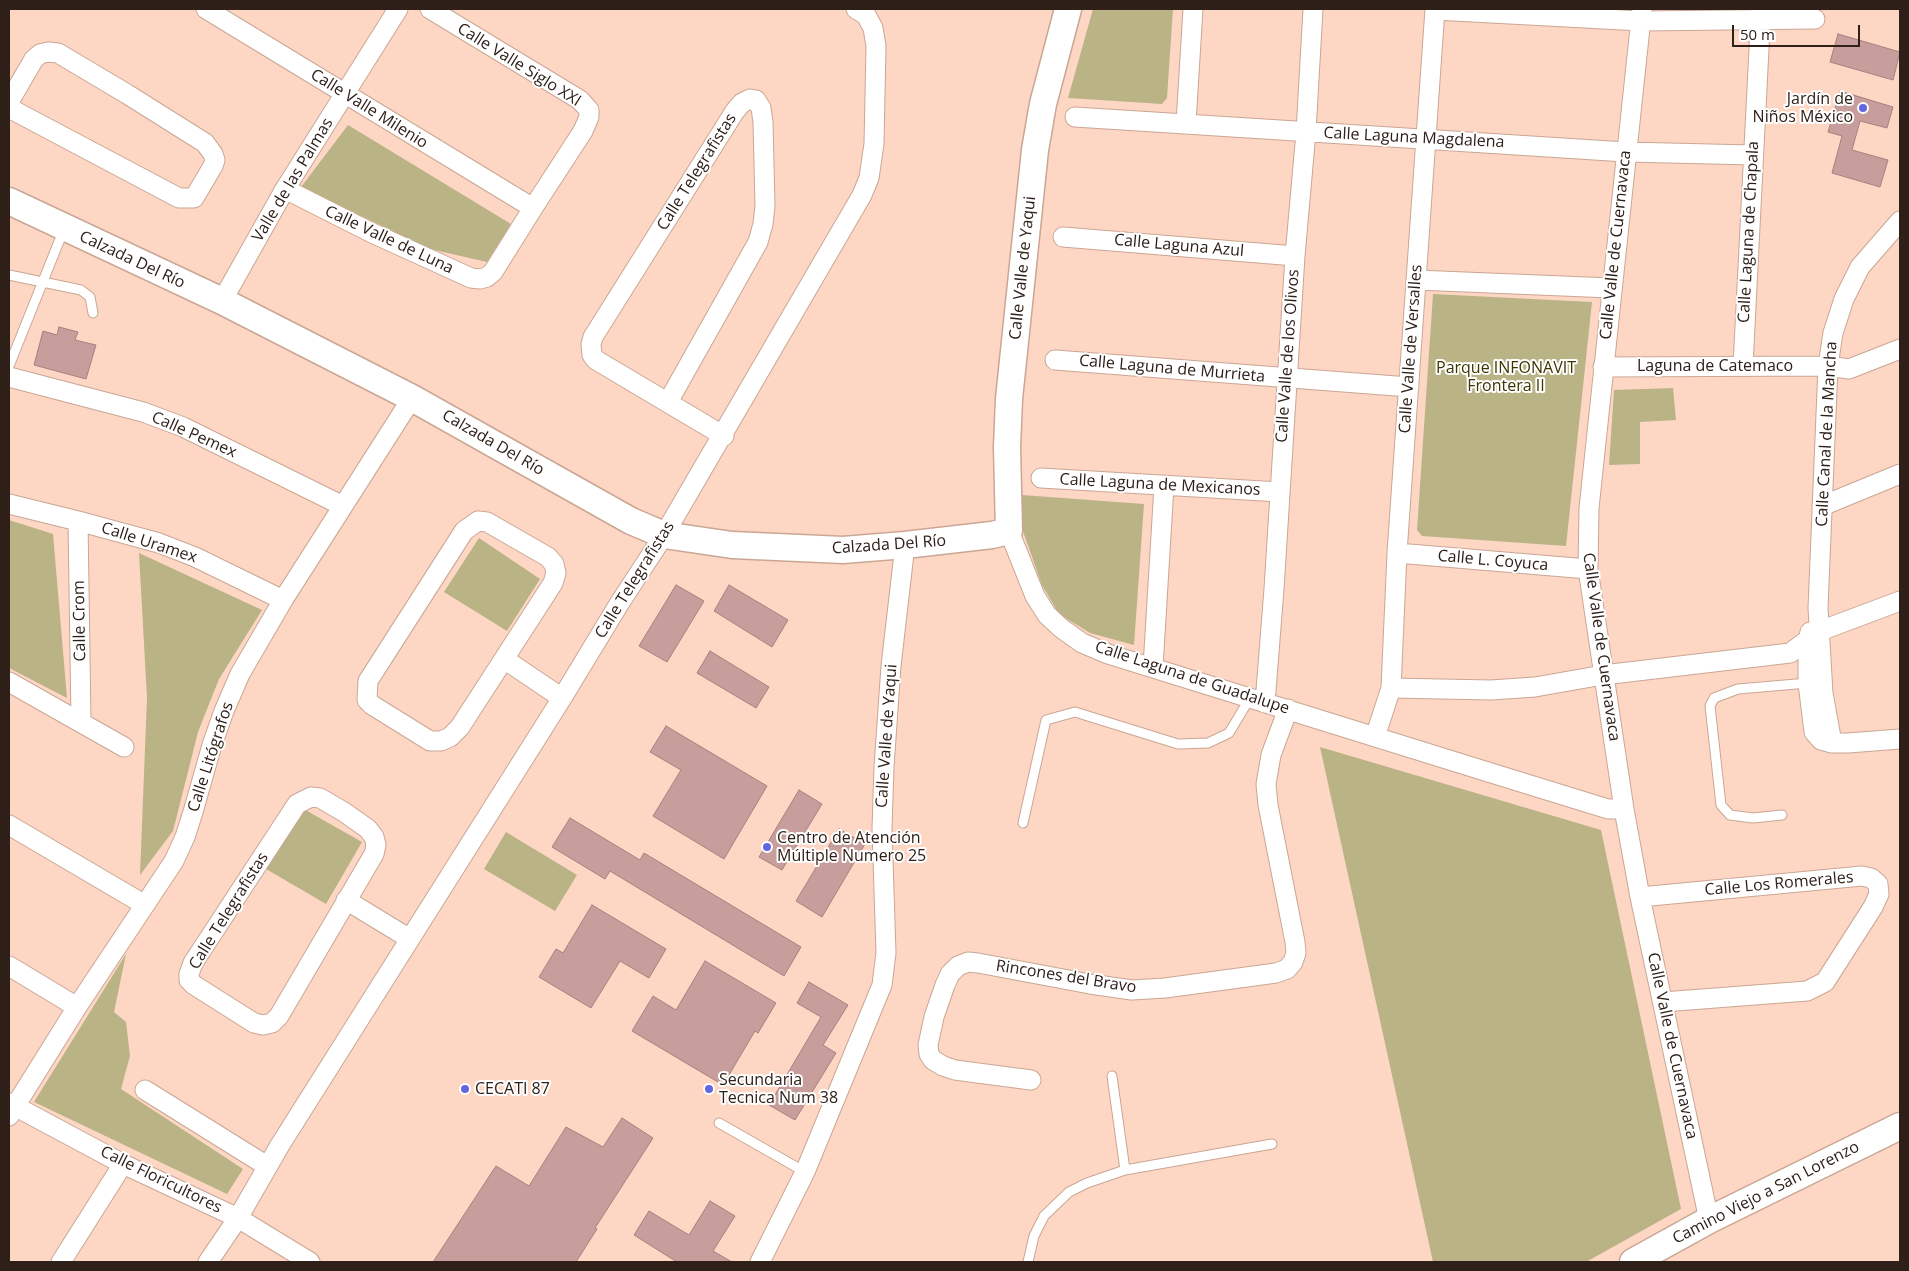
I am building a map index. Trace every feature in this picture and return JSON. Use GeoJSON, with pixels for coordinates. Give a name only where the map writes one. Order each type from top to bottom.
{"type":"FeatureCollection","features":[{"type":"Feature","properties":{"kind":"street","name":"Calle Valle Milenio"},"geometry":{"type":"LineString","coordinates":[[206,9],[533,208]]}},
{"type":"Feature","properties":{"kind":"street","name":"Valle de las Palmas"},"geometry":{"type":"LineString","coordinates":[[222,302],[285,189],[398,9]]}},
{"type":"Feature","properties":{"kind":"street","name":"Calle Valle Siglo XXI"},"geometry":{"type":"LineString","coordinates":[[430,9],[580,100],[588,110],[589,118],[583,131],[533,208]]}},
{"type":"Feature","properties":{"kind":"street","name":"Calle Telegrafistas"},"geometry":{"type":"LineString","coordinates":[[208,1262],[238,1218],[267,1166],[664,535],[724,436],[862,195],[869,178],[874,144],[876,46],[873,28],[866,15],[856,9]]}},
{"type":"Feature","properties":{"kind":"street","name":"Calle Valle de Yaqui"},"geometry":{"type":"LineString","coordinates":[[1009,531],[1007,447],[1009,399],[1035,150],[1043,104],[1068,9]]}},
{"type":"Feature","properties":{"kind":"street"},"geometry":{"type":"LineString","coordinates":[[1186,123],[1193,9]]}},
{"type":"Feature","properties":{"kind":"street","name":"Calle Valle de los Olivos"},"geometry":{"type":"LineString","coordinates":[[1258,700],[1280,492],[1313,9]]}},
{"type":"Feature","properties":{"kind":"street"},"geometry":{"type":"LineString","coordinates":[[1435,9],[1641,15],[1761,15],[1815,19]]}},
{"type":"Feature","properties":{"kind":"street","name":"Calle Valle de Versalles"},"geometry":{"type":"LineString","coordinates":[[1391,688],[1397,553],[1435,9]]}},
{"type":"Feature","properties":{"kind":"street","name":"Calle Valle de Cuernavaca"},"geometry":{"type":"LineString","coordinates":[[1641,15],[1589,508],[1588,569],[1624,809],[1640,897],[1709,1220]]}},
{"type":"Feature","properties":{"kind":"street","name":"Calle Laguna de Chapala"},"geometry":{"type":"LineString","coordinates":[[1743,366],[1761,15]]}},
{"type":"Feature","properties":{"kind":"street"},"geometry":{"type":"LineString","coordinates":[[9,102],[34,59],[40,54],[48,52],[58,54],[127,94],[204,143],[214,154],[214,166],[194,198],[179,198],[9,108]]}},
{"type":"Feature","properties":{"kind":"street","name":"Calle Telegrafistas"},"geometry":{"type":"LineString","coordinates":[[668,402],[758,242],[765,206],[763,122],[761,108],[756,100],[750,99],[742,103],[735,111],[593,337],[591,344],[592,355],[596,360],[724,436]]}},
{"type":"Feature","properties":{"kind":"street","name":"Calle Laguna Magdalena"},"geometry":{"type":"LineString","coordinates":[[1075,117],[1626,152],[1753,154]]}},
{"type":"Feature","properties":{"kind":"street","name":"Calle Valle de Luna"},"geometry":{"type":"LineString","coordinates":[[285,189],[370,232],[471,278],[480,279],[487,277],[493,272],[533,208]]}},
{"type":"Feature","properties":{"kind":"street","name":"Calzada Del Río"},"geometry":{"type":"LineString","coordinates":[[9,201],[222,302],[412,398],[631,521],[664,535],[732,545],[786,549],[843,550],[906,545],[1009,531]]}},
{"type":"Feature","properties":{"kind":"street","name":"Calle Canal de la Mancha"},"geometry":{"type":"LineString","coordinates":[[1898,226],[1860,268],[1844,300],[1833,333],[1828,366],[1813,690],[1814,732],[1822,740],[1832,743],[1848,743],[1900,739]]}},
{"type":"Feature","properties":{"kind":"street","name":"Calle Laguna Azul"},"geometry":{"type":"LineString","coordinates":[[1063,237],[1295,256]]}},
{"type":"Feature","properties":{"kind":"street"},"geometry":{"type":"LineString","coordinates":[[1416,280],[1612,288]]}},
{"type":"Feature","properties":{"kind":"street","name":"Laguna de Catemaco"},"geometry":{"type":"LineString","coordinates":[[1604,368],[1828,366],[1849,369],[1900,348]]}},
{"type":"Feature","properties":{"kind":"street","name":"Calle Laguna de Murrieta"},"geometry":{"type":"LineString","coordinates":[[1055,360],[1409,387]]}},
{"type":"Feature","properties":{"kind":"street","name":"Calle Pemex"},"geometry":{"type":"LineString","coordinates":[[9,377],[143,412],[182,427],[343,506]]}},
{"type":"Feature","properties":{"kind":"street","name":"Calle Litógrafos"},"geometry":{"type":"LineString","coordinates":[[11,1108],[174,861],[185,837],[224,711],[240,674],[283,600],[412,398]]}},
{"type":"Feature","properties":{"kind":"street"},"geometry":{"type":"LineString","coordinates":[[1822,506],[1900,474]]}},
{"type":"Feature","properties":{"kind":"street","name":"Calle Laguna de Mexicanos"},"geometry":{"type":"LineString","coordinates":[[1041,478],[1280,492]]}},
{"type":"Feature","properties":{"kind":"street"},"geometry":{"type":"LineString","coordinates":[[1153,667],[1164,486]]}},
{"type":"Feature","properties":{"kind":"street","name":"Calle Uramex"},"geometry":{"type":"LineString","coordinates":[[9,504],[132,535],[195,557],[283,600]]}},
{"type":"Feature","properties":{"kind":"street","name":"Calle Crom"},"geometry":{"type":"LineString","coordinates":[[78,521],[81,721]]}},
{"type":"Feature","properties":{"kind":"street"},"geometry":{"type":"LineString","coordinates":[[478,521],[487,522],[548,557],[554,564],[556,573],[553,583],[504,659],[460,727],[450,737],[441,742],[430,741],[372,706],[367,700],[368,681],[464,531],[478,521]]}},
{"type":"Feature","properties":{"kind":"street","name":"Calle Laguna de Guadalupe"},"geometry":{"type":"LineString","coordinates":[[1009,531],[1035,596],[1047,615],[1060,628],[1082,643],[1099,650],[1608,809],[1624,809]]}},
{"type":"Feature","properties":{"kind":"street","name":"Calle Valle de Yaqui"},"geometry":{"type":"LineString","coordinates":[[760,1262],[805,1172],[882,985],[886,953],[882,828],[884,767],[891,666],[906,545]]}},
{"type":"Feature","properties":{"kind":"street","name":"Calle L. Coyuca"},"geometry":{"type":"LineString","coordinates":[[1397,553],[1588,569]]}},
{"type":"Feature","properties":{"kind":"street"},"geometry":{"type":"LineString","coordinates":[[1375,737],[1391,688],[1491,690],[1535,687],[1604,675],[1790,653],[1814,636],[1900,601]]}},
{"type":"Feature","properties":{"kind":"street"},"geometry":{"type":"LineString","coordinates":[[504,659],[562,698]]}},
{"type":"Feature","properties":{"kind":"street"},"geometry":{"type":"LineString","coordinates":[[9,682],[124,747]]}},
{"type":"Feature","properties":{"kind":"street","name":"Rincones del Bravo"},"geometry":{"type":"LineString","coordinates":[[1031,1080],[955,1070],[933,1060],[929,1054],[928,1045],[934,1017],[950,974],[958,966],[968,962],[978,962],[1090,984],[1132,990],[1165,988],[1276,973],[1287,969],[1293,962],[1296,953],[1268,805],[1266,784],[1271,755],[1288,709]]}},
{"type":"Feature","properties":{"kind":"street","name":"Calle Telegrafistas"},"geometry":{"type":"LineString","coordinates":[[311,797],[320,798],[344,812],[368,829],[374,837],[376,845],[374,854],[346,900],[279,1016],[272,1023],[263,1025],[254,1023],[194,986],[189,980],[193,962],[298,804],[311,797]]}},
{"type":"Feature","properties":{"kind":"street"},"geometry":{"type":"LineString","coordinates":[[9,825],[145,904]]}},
{"type":"Feature","properties":{"kind":"street","name":"Calle Los Romerales"},"geometry":{"type":"LineString","coordinates":[[1640,897],[1862,876],[1871,878],[1878,884],[1879,894],[1873,907],[1825,982],[1807,992],[1663,1002]]}},
{"type":"Feature","properties":{"kind":"street"},"geometry":{"type":"LineString","coordinates":[[346,900],[410,939]]}},
{"type":"Feature","properties":{"kind":"street"},"geometry":{"type":"LineString","coordinates":[[9,966],[77,1007]]}},
{"type":"Feature","properties":{"kind":"street"},"geometry":{"type":"LineString","coordinates":[[146,1090],[267,1166]]}},
{"type":"Feature","properties":{"kind":"street","name":"Calle Floricultores"},"geometry":{"type":"LineString","coordinates":[[11,1108],[123,1164],[238,1218],[310,1262]]}},
{"type":"Feature","properties":{"kind":"street","name":"Camino Viejo a San Lorenzo"},"geometry":{"type":"LineString","coordinates":[[1633,1262],[1709,1220],[1900,1126]]}},
{"type":"Feature","properties":{"kind":"street"},"geometry":{"type":"LineString","coordinates":[[61,1262],[123,1164]]}},
{"type":"Feature","properties":{"kind":"lane"},"geometry":{"type":"LineString","coordinates":[[9,366],[64,228]]}},
{"type":"Feature","properties":{"kind":"lane"},"geometry":{"type":"LineString","coordinates":[[9,274],[81,290],[90,297],[93,313]]}},
{"type":"Feature","properties":{"kind":"lane"},"geometry":{"type":"LineString","coordinates":[[1782,815],[1752,818],[1730,815],[1721,805],[1710,706],[1714,698],[1738,689],[1813,690]]}},
{"type":"Feature","properties":{"kind":"lane"},"geometry":{"type":"LineString","coordinates":[[1023,823],[1046,720],[1075,712],[1178,744],[1208,743],[1229,733],[1258,700]]}},
{"type":"Feature","properties":{"kind":"lane"},"geometry":{"type":"LineString","coordinates":[[1112,1076],[1125,1170]]}},
{"type":"Feature","properties":{"kind":"lane"},"geometry":{"type":"LineString","coordinates":[[719,1123],[805,1172]]}},
{"type":"Feature","properties":{"kind":"lane"},"geometry":{"type":"LineString","coordinates":[[1028,1262],[1034,1236],[1044,1216],[1058,1201],[1087,1183],[1125,1170],[1272,1144]]}},
{"type":"Feature","properties":{"kind":"green space"},"geometry":{"type":"Polygon","coordinates":[[[1093,9],[1173,9],[1167,98],[1162,104],[1068,98],[1093,9]]]}},
{"type":"Feature","properties":{"kind":"green space"},"geometry":{"type":"Polygon","coordinates":[[[348,125],[511,224],[487,262],[430,249],[301,187],[348,125]]]}},
{"type":"Feature","properties":{"kind":"green space","name":"Parque INFONAVIT Frontera II"},"geometry":{"type":"Polygon","coordinates":[[[1433,294],[1592,302],[1566,546],[1422,536],[1417,530],[1433,294]]]}},
{"type":"Feature","properties":{"kind":"green space"},"geometry":{"type":"Polygon","coordinates":[[[1673,388],[1676,420],[1640,422],[1640,464],[1609,465],[1614,390],[1673,388]]]}},
{"type":"Feature","properties":{"kind":"green space"},"geometry":{"type":"Polygon","coordinates":[[[1022,495],[1144,504],[1134,645],[1090,633],[1059,614],[1042,585],[1020,523],[1022,495]]]}},
{"type":"Feature","properties":{"kind":"green space"},"geometry":{"type":"Polygon","coordinates":[[[9,520],[53,534],[67,698],[9,668],[9,520]]]}},
{"type":"Feature","properties":{"kind":"green space"},"geometry":{"type":"Polygon","coordinates":[[[479,538],[540,579],[507,631],[444,592],[479,538]]]}},
{"type":"Feature","properties":{"kind":"green space"},"geometry":{"type":"Polygon","coordinates":[[[139,553],[262,610],[219,679],[198,732],[173,831],[140,875],[147,698],[139,553]]]}},
{"type":"Feature","properties":{"kind":"green space"},"geometry":{"type":"Polygon","coordinates":[[[1320,747],[1601,830],[1681,1209],[1586,1262],[1433,1262],[1320,747]]]}},
{"type":"Feature","properties":{"kind":"green space"},"geometry":{"type":"Polygon","coordinates":[[[302,808],[362,842],[326,904],[266,869],[302,808]]]}},
{"type":"Feature","properties":{"kind":"green space"},"geometry":{"type":"Polygon","coordinates":[[[506,832],[577,875],[555,911],[484,869],[506,832]]]}},
{"type":"Feature","properties":{"kind":"green space"},"geometry":{"type":"Polygon","coordinates":[[[126,954],[114,1012],[126,1022],[130,1056],[121,1089],[243,1169],[227,1194],[34,1102],[126,954]]]}},
{"type":"Feature","properties":{"kind":"building","name":"Jardín de Niños México"},"geometry":{"type":"Polygon","coordinates":[[[1838,34],[1900,52],[1893,80],[1830,62],[1838,34]]]}},
{"type":"Feature","properties":{"kind":"building"},"geometry":{"type":"Polygon","coordinates":[[[1840,91],[1893,107],[1887,128],[1860,121],[1852,150],[1888,160],[1880,187],[1832,173],[1842,136],[1828,132],[1840,91]]]}},
{"type":"Feature","properties":{"kind":"building"},"geometry":{"type":"Polygon","coordinates":[[[59,327],[78,332],[75,340],[96,345],[86,379],[34,365],[43,331],[57,335],[59,327]]]}},
{"type":"Feature","properties":{"kind":"building"},"geometry":{"type":"Polygon","coordinates":[[[676,585],[704,601],[667,662],[639,646],[676,585]]]}},
{"type":"Feature","properties":{"kind":"building"},"geometry":{"type":"Polygon","coordinates":[[[729,585],[788,620],[772,647],[714,611],[729,585]]]}},
{"type":"Feature","properties":{"kind":"building"},"geometry":{"type":"Polygon","coordinates":[[[710,651],[769,687],[756,708],[697,673],[710,651]]]}},
{"type":"Feature","properties":{"kind":"building"},"geometry":{"type":"Polygon","coordinates":[[[666,726],[767,786],[724,859],[653,816],[681,770],[650,752],[666,726]]]}},
{"type":"Feature","properties":{"kind":"building"},"geometry":{"type":"Polygon","coordinates":[[[799,790],[822,804],[782,870],[759,857],[799,790]]]}},
{"type":"Feature","properties":{"kind":"building"},"geometry":{"type":"Polygon","coordinates":[[[570,818],[640,860],[644,853],[801,947],[784,976],[610,871],[605,879],[552,847],[570,818]]]}},
{"type":"Feature","properties":{"kind":"building"},"geometry":{"type":"Polygon","coordinates":[[[839,829],[865,844],[822,917],[796,901],[839,829]]]}},
{"type":"Feature","properties":{"kind":"building"},"geometry":{"type":"Polygon","coordinates":[[[592,905],[666,949],[649,978],[620,961],[591,1008],[539,977],[556,949],[563,953],[592,905]]]}},
{"type":"Feature","properties":{"kind":"building"},"geometry":{"type":"Polygon","coordinates":[[[705,961],[776,1003],[758,1033],[755,1031],[723,1085],[632,1031],[653,996],[676,1010],[705,961]]]}},
{"type":"Feature","properties":{"kind":"building"},"geometry":{"type":"Polygon","coordinates":[[[809,982],[848,1005],[823,1045],[836,1053],[795,1120],[769,1105],[821,1017],[797,1003],[809,982]]]}},
{"type":"Feature","properties":{"kind":"building"},"geometry":{"type":"Polygon","coordinates":[[[622,1118],[653,1138],[595,1228],[597,1229],[576,1262],[433,1262],[496,1166],[529,1186],[566,1127],[603,1147],[622,1118]]]}},
{"type":"Feature","properties":{"kind":"building"},"geometry":{"type":"Polygon","coordinates":[[[710,1201],[735,1216],[713,1251],[732,1262],[677,1262],[634,1235],[649,1211],[689,1235],[710,1201]]]}},
{"type":"Feature","properties":{"kind":"place","name":"Jardín de Niños México"},"geometry":{"type":"Point","coordinates":[1863,108]}},
{"type":"Feature","properties":{"kind":"place","name":"Centro de Atención Múltiple Numero 25"},"geometry":{"type":"Point","coordinates":[767,847]}},
{"type":"Feature","properties":{"kind":"place","name":"CECATI 87"},"geometry":{"type":"Point","coordinates":[465,1089]}},
{"type":"Feature","properties":{"kind":"place","name":"Secundaria Tecnica Num 38"},"geometry":{"type":"Point","coordinates":[709,1089]}}]}
